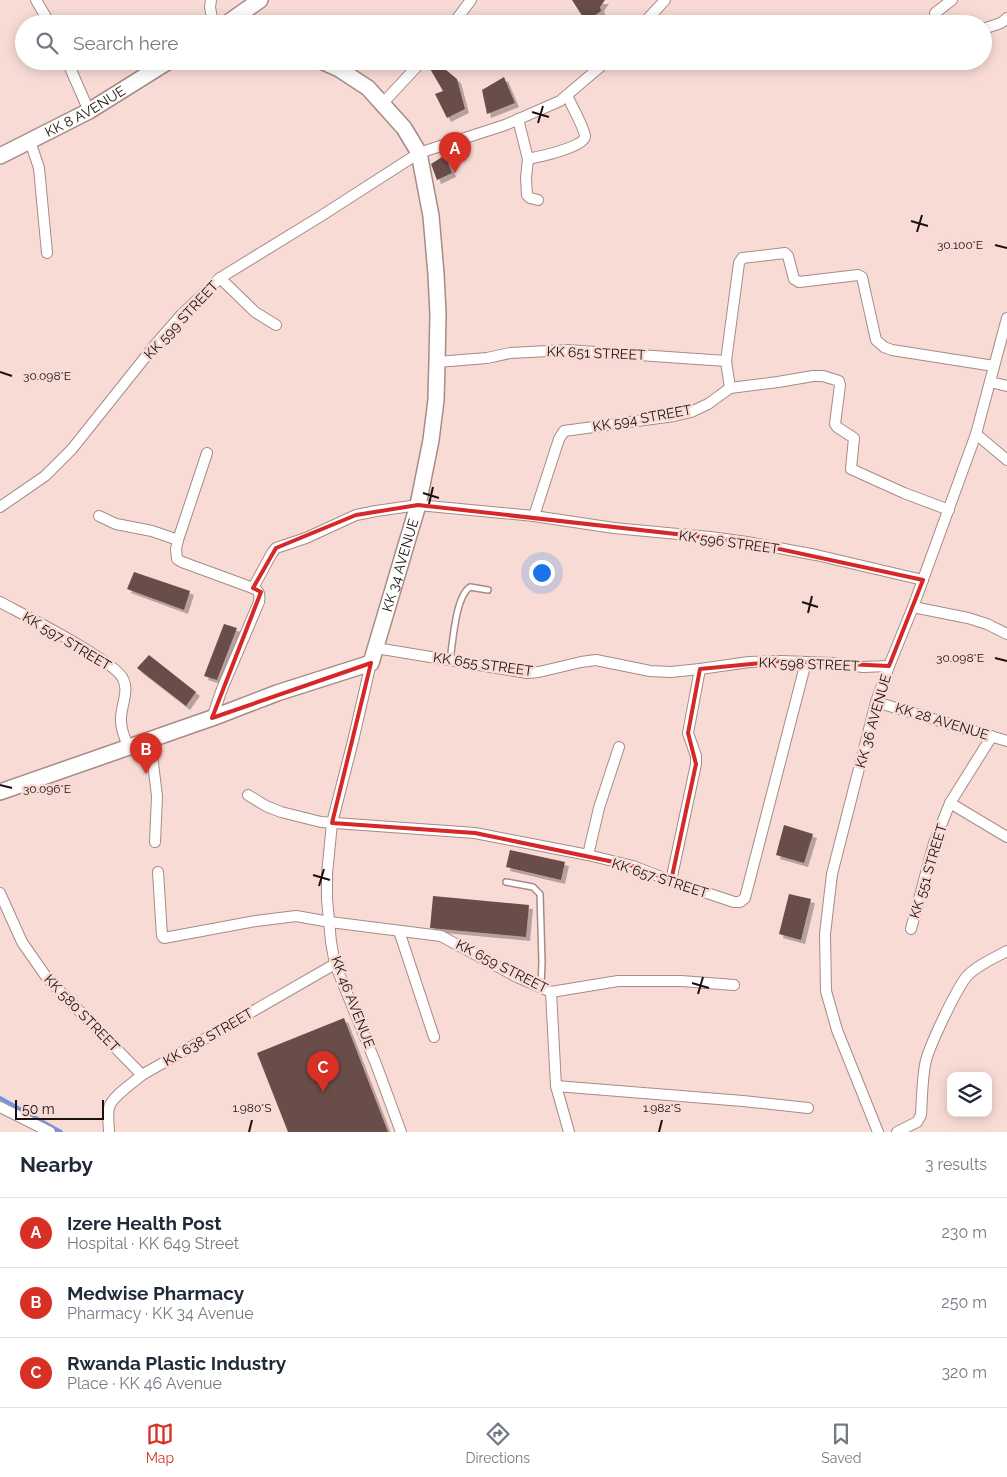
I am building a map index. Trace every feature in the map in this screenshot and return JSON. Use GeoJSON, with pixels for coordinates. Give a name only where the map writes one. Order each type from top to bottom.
{"type":"FeatureCollection","features":[{"type":"Feature","properties":{"kind":"main road"},"geometry":{"type":"LineString","coordinates":[[239,15],[260,0]]}},
{"type":"Feature","properties":{"kind":"main road","name":"KK 8 AVENUE"},"geometry":{"type":"LineString","coordinates":[[1,153],[30,141],[89,111],[155,70]]}},
{"type":"Feature","properties":{"kind":"main road","name":"KK 34 AVENUE"},"geometry":{"type":"LineString","coordinates":[[341,70],[368,88],[383,103],[404,128],[419,153],[431,216],[436,274],[438,314],[436,400],[431,440],[418,505],[374,655]]}},
{"type":"Feature","properties":{"kind":"main road"},"geometry":{"type":"LineString","coordinates":[[0,792],[150,738],[212,718],[374,655]]}},
{"type":"Feature","properties":{"kind":"street"},"geometry":{"type":"LineString","coordinates":[[36,0],[45,15]]}},
{"type":"Feature","properties":{"kind":"street"},"geometry":{"type":"LineString","coordinates":[[211,0],[211,15]]}},
{"type":"Feature","properties":{"kind":"street"},"geometry":{"type":"LineString","coordinates":[[460,15],[471,0]]}},
{"type":"Feature","properties":{"kind":"street"},"geometry":{"type":"LineString","coordinates":[[651,15],[665,0]]}},
{"type":"Feature","properties":{"kind":"street"},"geometry":{"type":"LineString","coordinates":[[935,13],[952,0]]}},
{"type":"Feature","properties":{"kind":"street"},"geometry":{"type":"LineString","coordinates":[[992,26],[1001,23],[1007,18]]}},
{"type":"Feature","properties":{"kind":"street"},"geometry":{"type":"LineString","coordinates":[[71,70],[89,111]]}},
{"type":"Feature","properties":{"kind":"street"},"geometry":{"type":"LineString","coordinates":[[383,103],[414,70]]}},
{"type":"Feature","properties":{"kind":"street","name":"KK 599 STREET"},"geometry":{"type":"LineString","coordinates":[[0,506],[45,476],[72,449],[155,345],[182,314],[220,278],[419,153],[505,125],[560,101],[596,70]]}},
{"type":"Feature","properties":{"kind":"street"},"geometry":{"type":"LineString","coordinates":[[528,160],[561,151],[584,140],[583,130],[566,95]]}},
{"type":"Feature","properties":{"kind":"street"},"geometry":{"type":"LineString","coordinates":[[518,119],[528,160],[526,178],[528,195],[530,198],[538,200]]}},
{"type":"Feature","properties":{"kind":"street"},"geometry":{"type":"LineString","coordinates":[[30,141],[39,168],[47,253]]}},
{"type":"Feature","properties":{"kind":"street"},"geometry":{"type":"LineString","coordinates":[[730,388],[726,361],[739,263],[742,258],[785,253],[788,256],[794,280],[799,282],[858,275],[862,277],[876,340],[884,347],[892,350],[994,366]]}},
{"type":"Feature","properties":{"kind":"street"},"geometry":{"type":"LineString","coordinates":[[220,278],[255,312],[276,325]]}},
{"type":"Feature","properties":{"kind":"street","name":"KK 36 AVENUE"},"geometry":{"type":"LineString","coordinates":[[878,1132],[835,1022],[826,991],[825,934],[832,874],[876,702],[976,434],[1007,318]]}},
{"type":"Feature","properties":{"kind":"street","name":"KK 651 STREET"},"geometry":{"type":"LineString","coordinates":[[437,362],[487,358],[510,353],[567,350],[726,361]]}},
{"type":"Feature","properties":{"kind":"street","name":"KK 594 STREET"},"geometry":{"type":"LineString","coordinates":[[534,516],[559,439],[564,431],[674,416],[691,412],[708,404],[730,388],[813,376],[823,376],[839,381],[835,424],[854,438],[851,469],[904,493],[949,510]]}},
{"type":"Feature","properties":{"kind":"street"},"geometry":{"type":"LineString","coordinates":[[990,382],[1007,386]]}},
{"type":"Feature","properties":{"kind":"street"},"geometry":{"type":"LineString","coordinates":[[976,434],[1007,460]]}},
{"type":"Feature","properties":{"kind":"street"},"geometry":{"type":"LineString","coordinates":[[207,453],[178,540],[176,549],[177,559],[258,590],[260,595],[259,602],[222,689],[212,718]]}},
{"type":"Feature","properties":{"kind":"street","name":"KK 596 STREET"},"geometry":{"type":"LineString","coordinates":[[253,588],[276,548],[306,538],[356,516],[418,505],[534,516],[614,528],[747,542],[816,555],[923,580]]}},
{"type":"Feature","properties":{"kind":"street"},"geometry":{"type":"LineString","coordinates":[[99,516],[116,524],[152,531],[178,540]]}},
{"type":"Feature","properties":{"kind":"street","name":"KK 597 STREET"},"geometry":{"type":"LineString","coordinates":[[0,602],[55,632],[114,668],[119,673],[123,678],[126,689],[121,718],[122,730],[128,746]]}},
{"type":"Feature","properties":{"kind":"street"},"geometry":{"type":"LineString","coordinates":[[913,607],[968,618],[987,624],[1007,634]]}},
{"type":"Feature","properties":{"kind":"street","name":"KK 655 STREET"},"geometry":{"type":"LineString","coordinates":[[374,655],[450,660],[528,673],[596,660],[650,671],[671,672],[700,669]]}},
{"type":"Feature","properties":{"kind":"street","name":"KK 46 AVENUE"},"geometry":{"type":"LineString","coordinates":[[374,655],[332,823],[327,874],[327,899],[335,964],[376,1064],[401,1132]]}},
{"type":"Feature","properties":{"kind":"street","name":"KK 598 STREET"},"geometry":{"type":"LineString","coordinates":[[700,669],[749,662],[781,660],[832,662],[864,667],[889,666]]}},
{"type":"Feature","properties":{"kind":"street","name":"KK 657 STREET"},"geometry":{"type":"LineString","coordinates":[[248,795],[266,806],[281,812],[311,820],[476,833],[588,855],[633,866],[671,881],[734,902],[740,902],[744,898],[806,662]]}},
{"type":"Feature","properties":{"kind":"street"},"geometry":{"type":"LineString","coordinates":[[671,881],[696,764],[696,756],[688,738],[688,732],[700,669]]}},
{"type":"Feature","properties":{"kind":"street","name":"KK 28 AVENUE"},"geometry":{"type":"LineString","coordinates":[[876,702],[1007,741]]}},
{"type":"Feature","properties":{"kind":"street","name":"KK 551 STREET"},"geometry":{"type":"LineString","coordinates":[[911,929],[934,843],[950,803],[992,736]]}},
{"type":"Feature","properties":{"kind":"street"},"geometry":{"type":"LineString","coordinates":[[150,738],[158,796],[155,842]]}},
{"type":"Feature","properties":{"kind":"street"},"geometry":{"type":"LineString","coordinates":[[588,855],[598,808],[619,747]]}},
{"type":"Feature","properties":{"kind":"street"},"geometry":{"type":"LineString","coordinates":[[950,803],[1007,837]]}},
{"type":"Feature","properties":{"kind":"street","name":"KK 659 STREET"},"geometry":{"type":"LineString","coordinates":[[158,872],[162,936],[164,938],[256,921],[296,916],[441,936],[517,977],[551,992],[618,981],[681,981],[734,986]]}},
{"type":"Feature","properties":{"kind":"street","name":"KK 580 STREET"},"geometry":{"type":"LineString","coordinates":[[0,893],[22,942],[47,978],[142,1075]]}},
{"type":"Feature","properties":{"kind":"street"},"geometry":{"type":"LineString","coordinates":[[399,931],[434,1037]]}},
{"type":"Feature","properties":{"kind":"street"},"geometry":{"type":"LineString","coordinates":[[897,1132],[918,1122],[921,1115],[927,1053],[957,992],[968,976],[986,962],[1007,951]]}},
{"type":"Feature","properties":{"kind":"street","name":"KK 638 STREET"},"geometry":{"type":"LineString","coordinates":[[109,1132],[109,1106],[114,1098],[142,1075],[335,964]]}},
{"type":"Feature","properties":{"kind":"street"},"geometry":{"type":"LineString","coordinates":[[551,992],[556,1086],[569,1132]]}},
{"type":"Feature","properties":{"kind":"street"},"geometry":{"type":"LineString","coordinates":[[556,1086],[808,1108]]}},
{"type":"Feature","properties":{"kind":"street"},"geometry":{"type":"LineString","coordinates":[[0,1107],[50,1132]]}},
{"type":"Feature","properties":{"kind":"lane"},"geometry":{"type":"LineString","coordinates":[[450,660],[457,613],[464,591],[470,587],[488,590]]}},
{"type":"Feature","properties":{"kind":"lane"},"geometry":{"type":"LineString","coordinates":[[506,882],[533,887],[540,894],[541,988]]}},
{"type":"Feature","properties":{"kind":"highlighted area"},"geometry":{"type":"Polygon","coordinates":[[[418,505],[747,542],[923,580],[889,666],[781,661],[700,669],[688,733],[696,764],[671,881],[633,866],[475,833],[332,823],[371,663],[212,718],[261,592],[253,588],[276,548],[356,515],[418,505]]]}},
{"type":"Feature","properties":{"kind":"building"},"geometry":{"type":"Polygon","coordinates":[[[572,0],[605,0],[600,7],[601,11],[596,15],[582,15],[572,0]]]}},
{"type":"Feature","properties":{"kind":"building"},"geometry":{"type":"Polygon","coordinates":[[[431,70],[446,70],[457,79],[465,109],[447,118],[435,94],[443,91],[431,70]]]}},
{"type":"Feature","properties":{"kind":"building"},"geometry":{"type":"Polygon","coordinates":[[[504,77],[515,103],[487,114],[482,90],[504,77]]]}},
{"type":"Feature","properties":{"kind":"building"},"geometry":{"type":"Polygon","coordinates":[[[445,155],[452,173],[437,180],[431,164],[445,155]]]}},
{"type":"Feature","properties":{"kind":"building"},"geometry":{"type":"Polygon","coordinates":[[[134,572],[190,591],[184,610],[127,589],[134,572]]]}},
{"type":"Feature","properties":{"kind":"building"},"geometry":{"type":"Polygon","coordinates":[[[224,624],[237,628],[217,680],[204,676],[224,624]]]}},
{"type":"Feature","properties":{"kind":"building"},"geometry":{"type":"Polygon","coordinates":[[[149,655],[196,692],[186,706],[137,668],[149,655]]]}},
{"type":"Feature","properties":{"kind":"building"},"geometry":{"type":"Polygon","coordinates":[[[784,825],[813,834],[804,863],[776,855],[784,825]]]}},
{"type":"Feature","properties":{"kind":"building"},"geometry":{"type":"Polygon","coordinates":[[[510,850],[565,862],[561,880],[506,867],[510,850]]]}},
{"type":"Feature","properties":{"kind":"building"},"geometry":{"type":"Polygon","coordinates":[[[789,894],[811,899],[801,940],[779,934],[789,894]]]}},
{"type":"Feature","properties":{"kind":"building"},"geometry":{"type":"Polygon","coordinates":[[[433,896],[529,905],[526,937],[430,928],[433,896]]]}},
{"type":"Feature","properties":{"kind":"building"},"geometry":{"type":"Polygon","coordinates":[[[344,1018],[388,1132],[288,1132],[257,1053],[344,1018]]]}},
{"type":"Feature","properties":{"kind":"waterway"},"geometry":{"type":"LineString","coordinates":[[0,1098],[61,1132]]}},
{"type":"Feature","properties":{"kind":"place","name":"Izere Health Post"},"geometry":{"type":"Point","coordinates":[455,173]}},
{"type":"Feature","properties":{"kind":"place","name":"Medwise Pharmacy"},"geometry":{"type":"Point","coordinates":[146,774]}},
{"type":"Feature","properties":{"kind":"place","name":"Rwanda Plastic Industry"},"geometry":{"type":"Point","coordinates":[323,1092]}}]}
